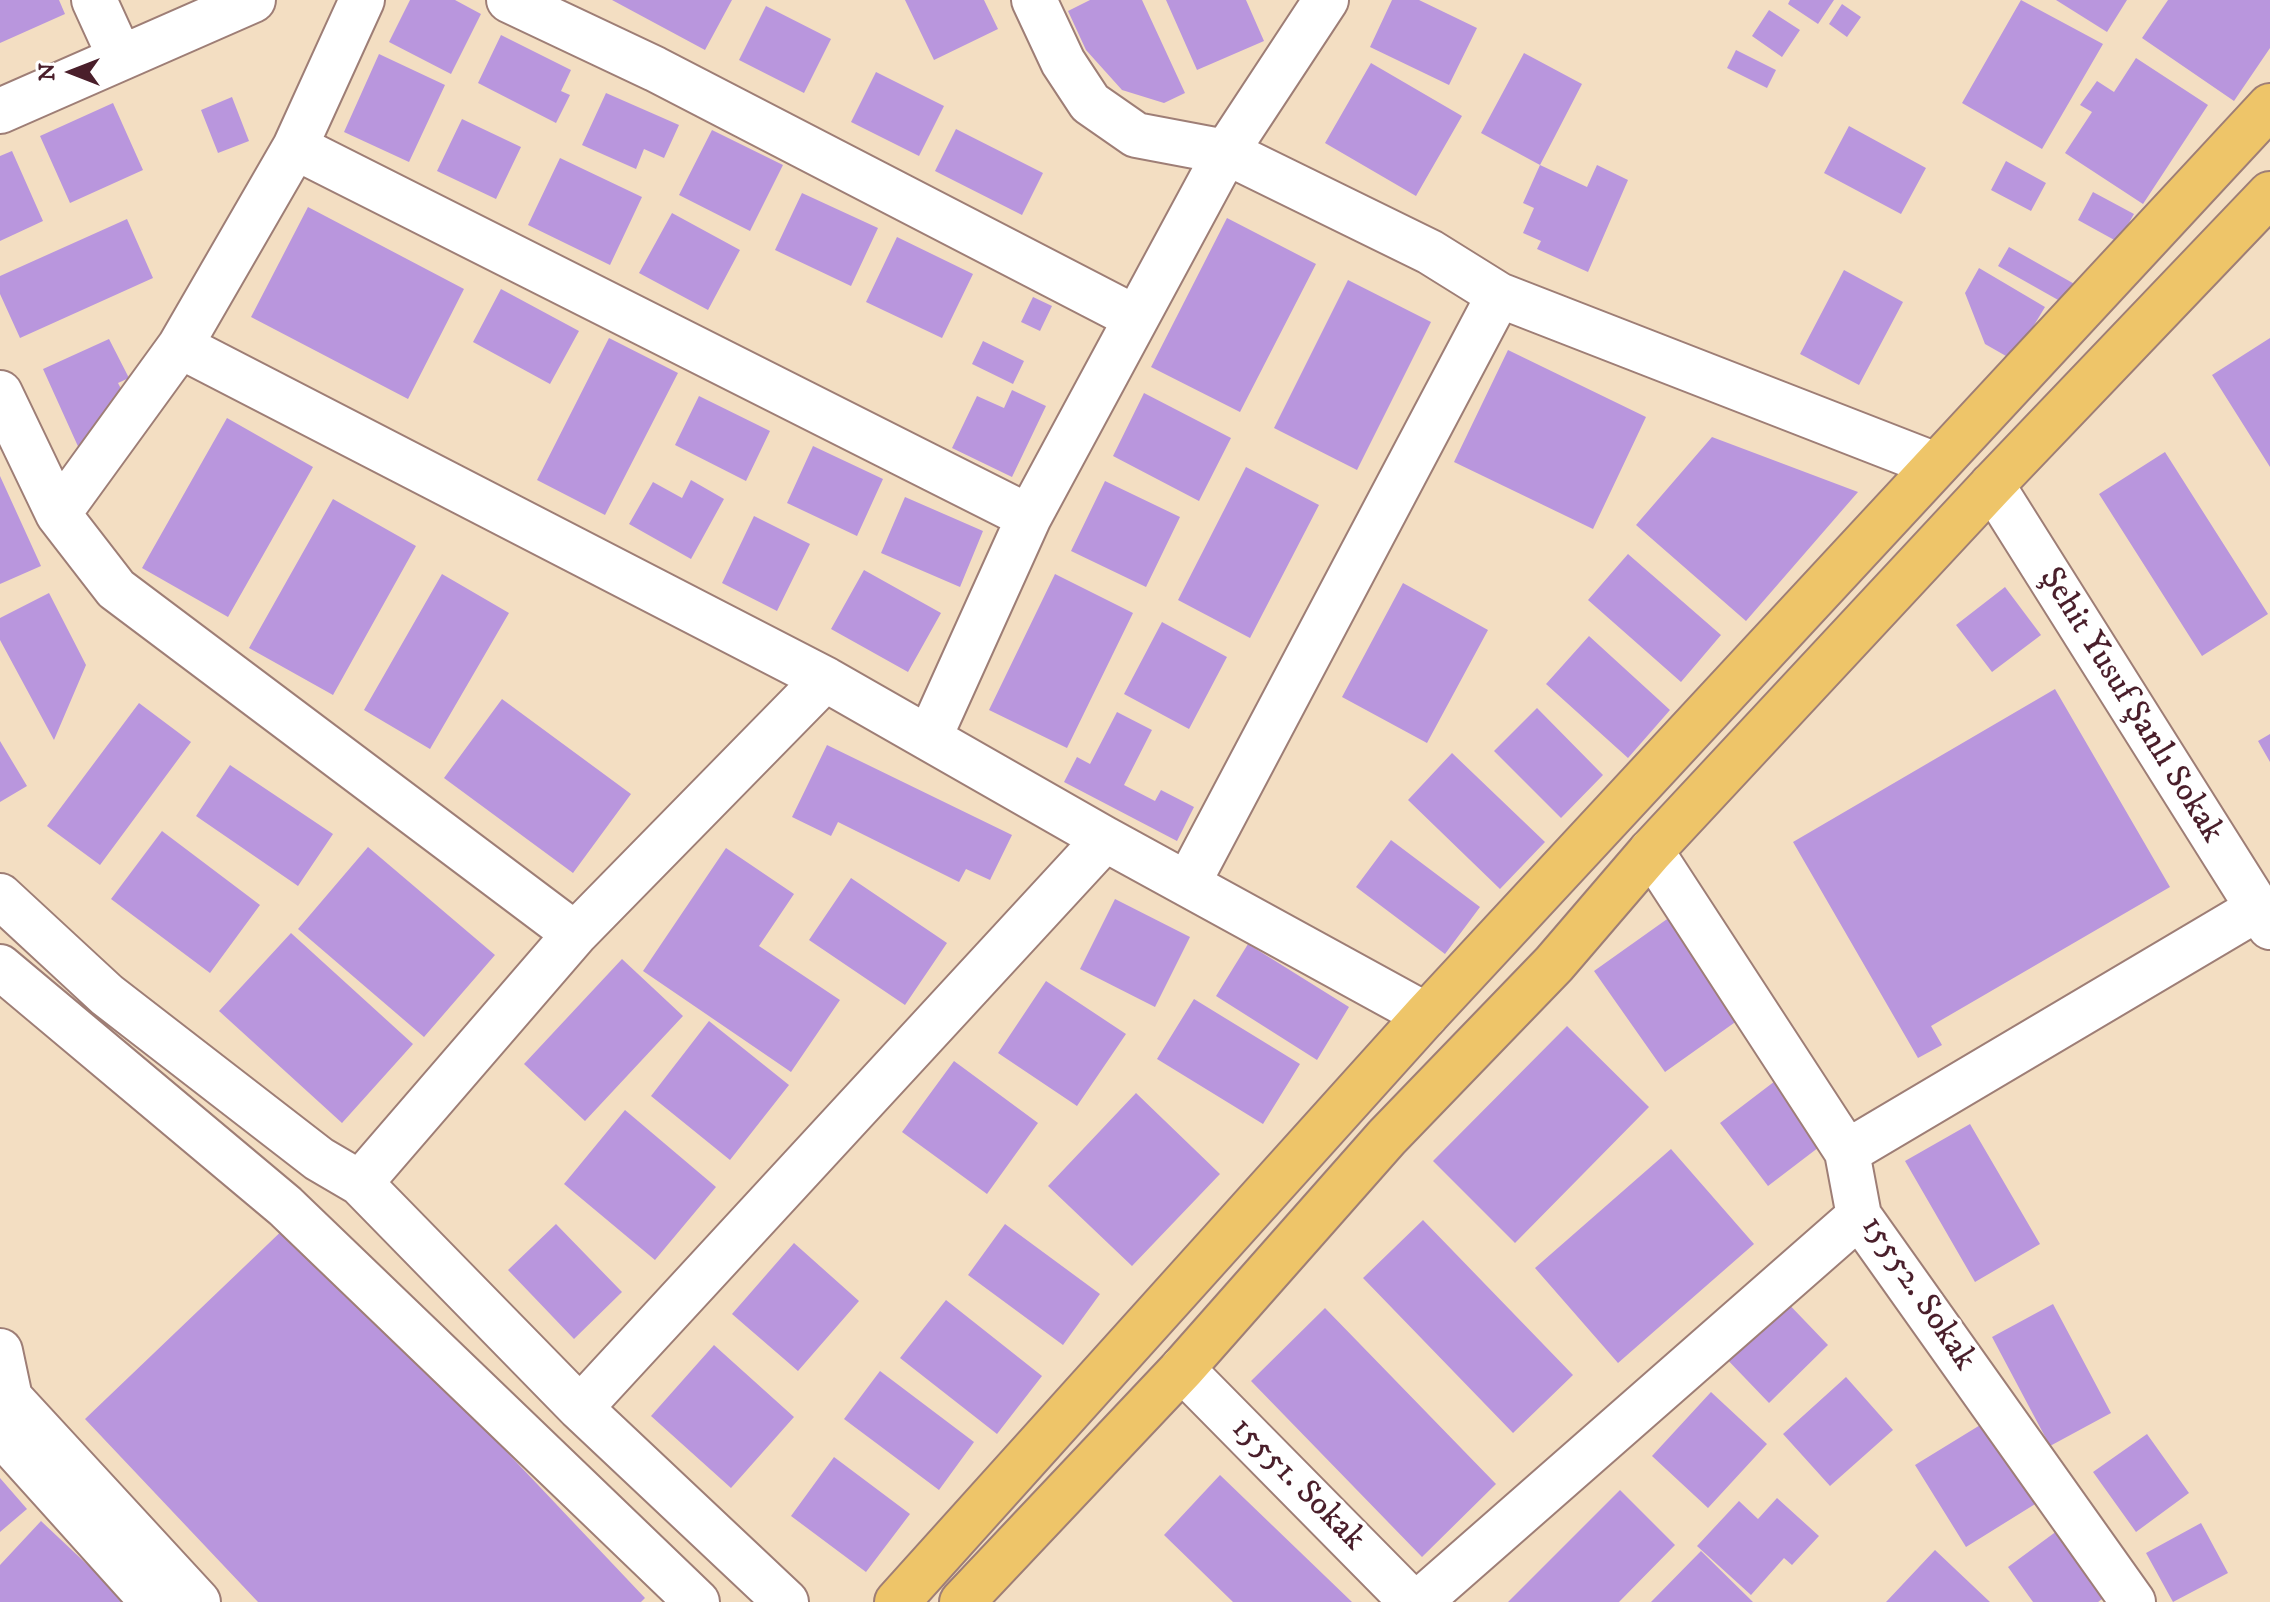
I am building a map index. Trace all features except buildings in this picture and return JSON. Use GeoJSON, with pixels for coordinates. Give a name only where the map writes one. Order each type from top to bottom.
{"type":"FeatureCollection","features":[{"type":"Feature","properties":{"kind":"main road"},"geometry":{"type":"LineString","coordinates":[[897,1602],[1426,1015],[2270,106]]}},
{"type":"Feature","properties":{"kind":"main road"},"geometry":{"type":"LineString","coordinates":[[962,1602],[1182,1369],[1387,1137],[1554,964],[1651,851],[1992,485],[2270,194]]}},
{"type":"Feature","properties":{"kind":"street"},"geometry":{"type":"LineString","coordinates":[[94,0],[120,57]]}},
{"type":"Feature","properties":{"kind":"street"},"geometry":{"type":"LineString","coordinates":[[0,111],[253,0]]}},
{"type":"Feature","properties":{"kind":"street"},"geometry":{"type":"LineString","coordinates":[[58,514],[180,346],[295,147],[362,0]]}},
{"type":"Feature","properties":{"kind":"street"},"geometry":{"type":"LineString","coordinates":[[509,0],[655,69],[1134,317]]}},
{"type":"Feature","properties":{"kind":"street"},"geometry":{"type":"LineString","coordinates":[[1034,0],[1063,62],[1090,103],[1136,135],[1226,152],[1430,252],[1499,295],[1936,465]]}},
{"type":"Feature","properties":{"kind":"street"},"geometry":{"type":"LineString","coordinates":[[930,736],[1029,517],[1134,317],[1226,152],[1315,7]]}},
{"type":"Feature","properties":{"kind":"street"},"geometry":{"type":"LineString","coordinates":[[295,147],[1029,517]]}},
{"type":"Feature","properties":{"kind":"street"},"geometry":{"type":"LineString","coordinates":[[1188,883],[1499,295]]}},
{"type":"Feature","properties":{"kind":"street"},"geometry":{"type":"LineString","coordinates":[[180,346],[825,679],[930,736],[1105,839],[1426,1015]]}},
{"type":"Feature","properties":{"kind":"street"},"geometry":{"type":"LineString","coordinates":[[0,393],[58,514],[116,589],[575,934]]}},
{"type":"Feature","properties":{"kind":"street","name":"Şehit Yusuf Şanlı Sokak"},"geometry":{"type":"LineString","coordinates":[[1992,485],[2263,918]]}},
{"type":"Feature","properties":{"kind":"street"},"geometry":{"type":"LineString","coordinates":[[360,1183],[575,934],[825,679]]}},
{"type":"Feature","properties":{"kind":"street"},"geometry":{"type":"LineString","coordinates":[[580,1408],[1105,839]]}},
{"type":"Feature","properties":{"kind":"street","name":"15552. Sokak"},"geometry":{"type":"LineString","coordinates":[[1651,851],[1847,1152],[1859,1216],[2133,1602]]}},
{"type":"Feature","properties":{"kind":"street"},"geometry":{"type":"LineString","coordinates":[[0,896],[107,995],[319,1159],[360,1183],[580,1408],[786,1602]]}},
{"type":"Feature","properties":{"kind":"street"},"geometry":{"type":"LineString","coordinates":[[1847,1152],[2263,918]]}},
{"type":"Feature","properties":{"kind":"street"},"geometry":{"type":"LineString","coordinates":[[0,967],[285,1206],[697,1602]]}},
{"type":"Feature","properties":{"kind":"street"},"geometry":{"type":"LineString","coordinates":[[1419,1602],[1859,1216]]}},
{"type":"Feature","properties":{"kind":"street"},"geometry":{"type":"LineString","coordinates":[[0,1351],[10,1398],[198,1602]]}},
{"type":"Feature","properties":{"kind":"street","name":"15551. Sokak"},"geometry":{"type":"LineString","coordinates":[[1182,1369],[1412,1602]]}},
{"type":"Feature","properties":{"kind":"street"},"geometry":{"type":"LineString","coordinates":[[0,1432],[153,1602]]}}]}
